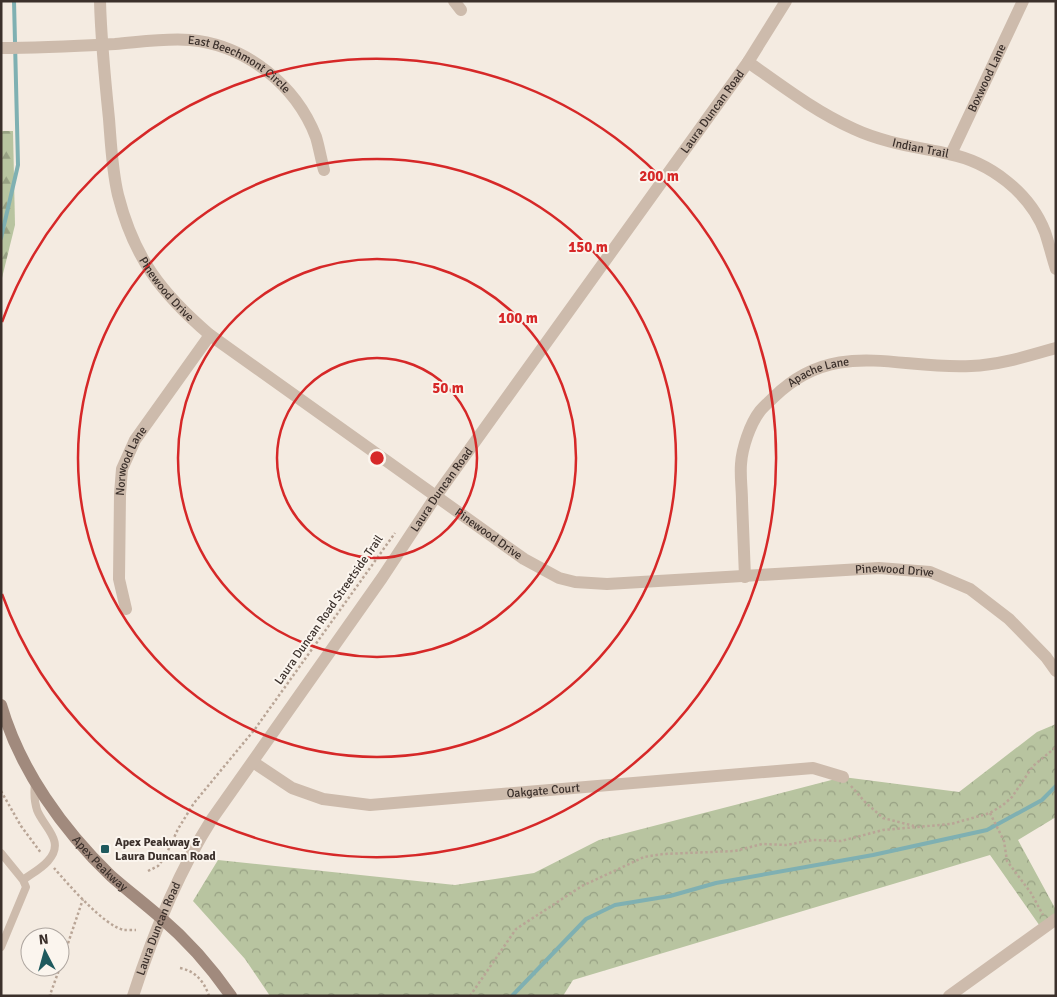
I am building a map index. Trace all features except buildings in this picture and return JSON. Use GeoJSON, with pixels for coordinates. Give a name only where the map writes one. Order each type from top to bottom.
{"type":"FeatureCollection","features":[{"type":"Feature","properties":{"kind":"main road","name":"Apex Peakway"},"geometry":{"type":"LineString","coordinates":[[1,705],[21,754],[51,806],[89,853],[112,876],[186,941],[231,996]]}},
{"type":"Feature","properties":{"kind":"street","name":"Pinewood Drive"},"geometry":{"type":"LineString","coordinates":[[100,1],[101,45],[118,193],[132,238],[157,282],[186,314],[210,335],[524,559],[553,575],[575,582],[608,584],[879,568],[930,572],[970,588],[1009,619],[1046,657],[1056,671]]}},
{"type":"Feature","properties":{"kind":"street","name":"Laura Duncan Road"},"geometry":{"type":"LineString","coordinates":[[133,996],[170,895],[198,840],[382,578],[436,496],[748,62],[786,1]]}},
{"type":"Feature","properties":{"kind":"street","name":"Boxwood Lane"},"geometry":{"type":"LineString","coordinates":[[951,154],[1023,1]]}},
{"type":"Feature","properties":{"kind":"street","name":"East Beechmont Circle"},"geometry":{"type":"LineString","coordinates":[[1,48],[101,45],[167,40],[190,40],[211,43],[254,62],[271,74],[295,99],[307,118],[316,138],[324,170]]}},
{"type":"Feature","properties":{"kind":"street","name":"Indian Trail"},"geometry":{"type":"LineString","coordinates":[[748,62],[791,93],[854,129],[884,140],[917,149],[951,154],[982,164],[1019,192],[1033,210],[1045,231],[1056,269]]}},
{"type":"Feature","properties":{"kind":"street","name":"Norwood Lane"},"geometry":{"type":"LineString","coordinates":[[126,609],[119,579],[122,469],[135,440],[210,335]]}},
{"type":"Feature","properties":{"kind":"street","name":"Apache Lane"},"geometry":{"type":"LineString","coordinates":[[745,577],[741,464],[746,440],[760,411],[800,376],[822,366],[845,361],[868,360],[920,366],[972,366],[1016,360],[1056,348]]}},
{"type":"Feature","properties":{"kind":"street","name":"Oakgate Court"},"geometry":{"type":"LineString","coordinates":[[253,762],[292,788],[323,799],[370,805],[813,768],[843,777]]}},
{"type":"Feature","properties":{"kind":"street"},"geometry":{"type":"LineString","coordinates":[[949,996],[1052,922]]}},
{"type":"Feature","properties":{"kind":"lane"},"geometry":{"type":"LineString","coordinates":[[23,880],[47,862],[52,856],[55,845],[52,833],[37,810],[34,793],[36,781]]}},
{"type":"Feature","properties":{"kind":"lane"},"geometry":{"type":"LineString","coordinates":[[1,853],[23,880],[26,887],[1,947]]}},
{"type":"Feature","properties":{"kind":"path","name":"Laura Duncan Road Streetside Trail"},"geometry":{"type":"LineString","coordinates":[[148,871],[158,866],[166,857],[178,829],[194,803],[255,729],[395,532]]}},
{"type":"Feature","properties":{"kind":"path"},"geometry":{"type":"LineString","coordinates":[[470,996],[516,929],[582,886],[644,857],[663,854],[735,851],[762,844],[786,845],[813,840],[841,841],[883,830],[951,824],[990,813],[1012,797],[1033,766],[1056,747]]}},
{"type":"Feature","properties":{"kind":"path"},"geometry":{"type":"LineString","coordinates":[[843,777],[865,802],[883,818],[916,827]]}},
{"type":"Feature","properties":{"kind":"path"},"geometry":{"type":"LineString","coordinates":[[1,791],[21,826],[44,857]]}},
{"type":"Feature","properties":{"kind":"path"},"geometry":{"type":"LineString","coordinates":[[990,813],[1004,841],[1007,862],[1052,922]]}},
{"type":"Feature","properties":{"kind":"path"},"geometry":{"type":"LineString","coordinates":[[51,864],[84,899],[116,927],[124,930],[136,930]]}},
{"type":"Feature","properties":{"kind":"path"},"geometry":{"type":"LineString","coordinates":[[70,939],[84,899]]}},
{"type":"Feature","properties":{"kind":"path"},"geometry":{"type":"LineString","coordinates":[[180,968],[187,970],[202,980],[209,996]]}},
{"type":"Feature","properties":{"kind":"path"},"geometry":{"type":"LineString","coordinates":[[52,996],[50,995],[56,977]]}},
{"type":"Feature","properties":{"kind":"green space"},"geometry":{"type":"Polygon","coordinates":[[[1,131],[13,131],[15,225],[1,282],[1,131]]]}},
{"type":"Feature","properties":{"kind":"green space"},"geometry":{"type":"Polygon","coordinates":[[[1056,724],[1056,817],[1018,840],[1056,910],[1056,919],[1042,929],[990,855],[573,980],[563,996],[270,996],[245,959],[193,901],[218,860],[455,885],[534,873],[599,840],[843,777],[959,792],[1037,732],[1056,724]]]}},
{"type":"Feature","properties":{"kind":"waterway"},"geometry":{"type":"LineString","coordinates":[[1,238],[18,165],[14,1]]}},
{"type":"Feature","properties":{"kind":"waterway"},"geometry":{"type":"LineString","coordinates":[[512,996],[586,919],[615,905],[670,896],[716,883],[873,855],[987,830],[1042,800],[1056,786]]}},
{"type":"Feature","properties":{"kind":"place","name":"Apex Peakway & Laura Duncan Road"},"geometry":{"type":"Point","coordinates":[105,849]}}]}
